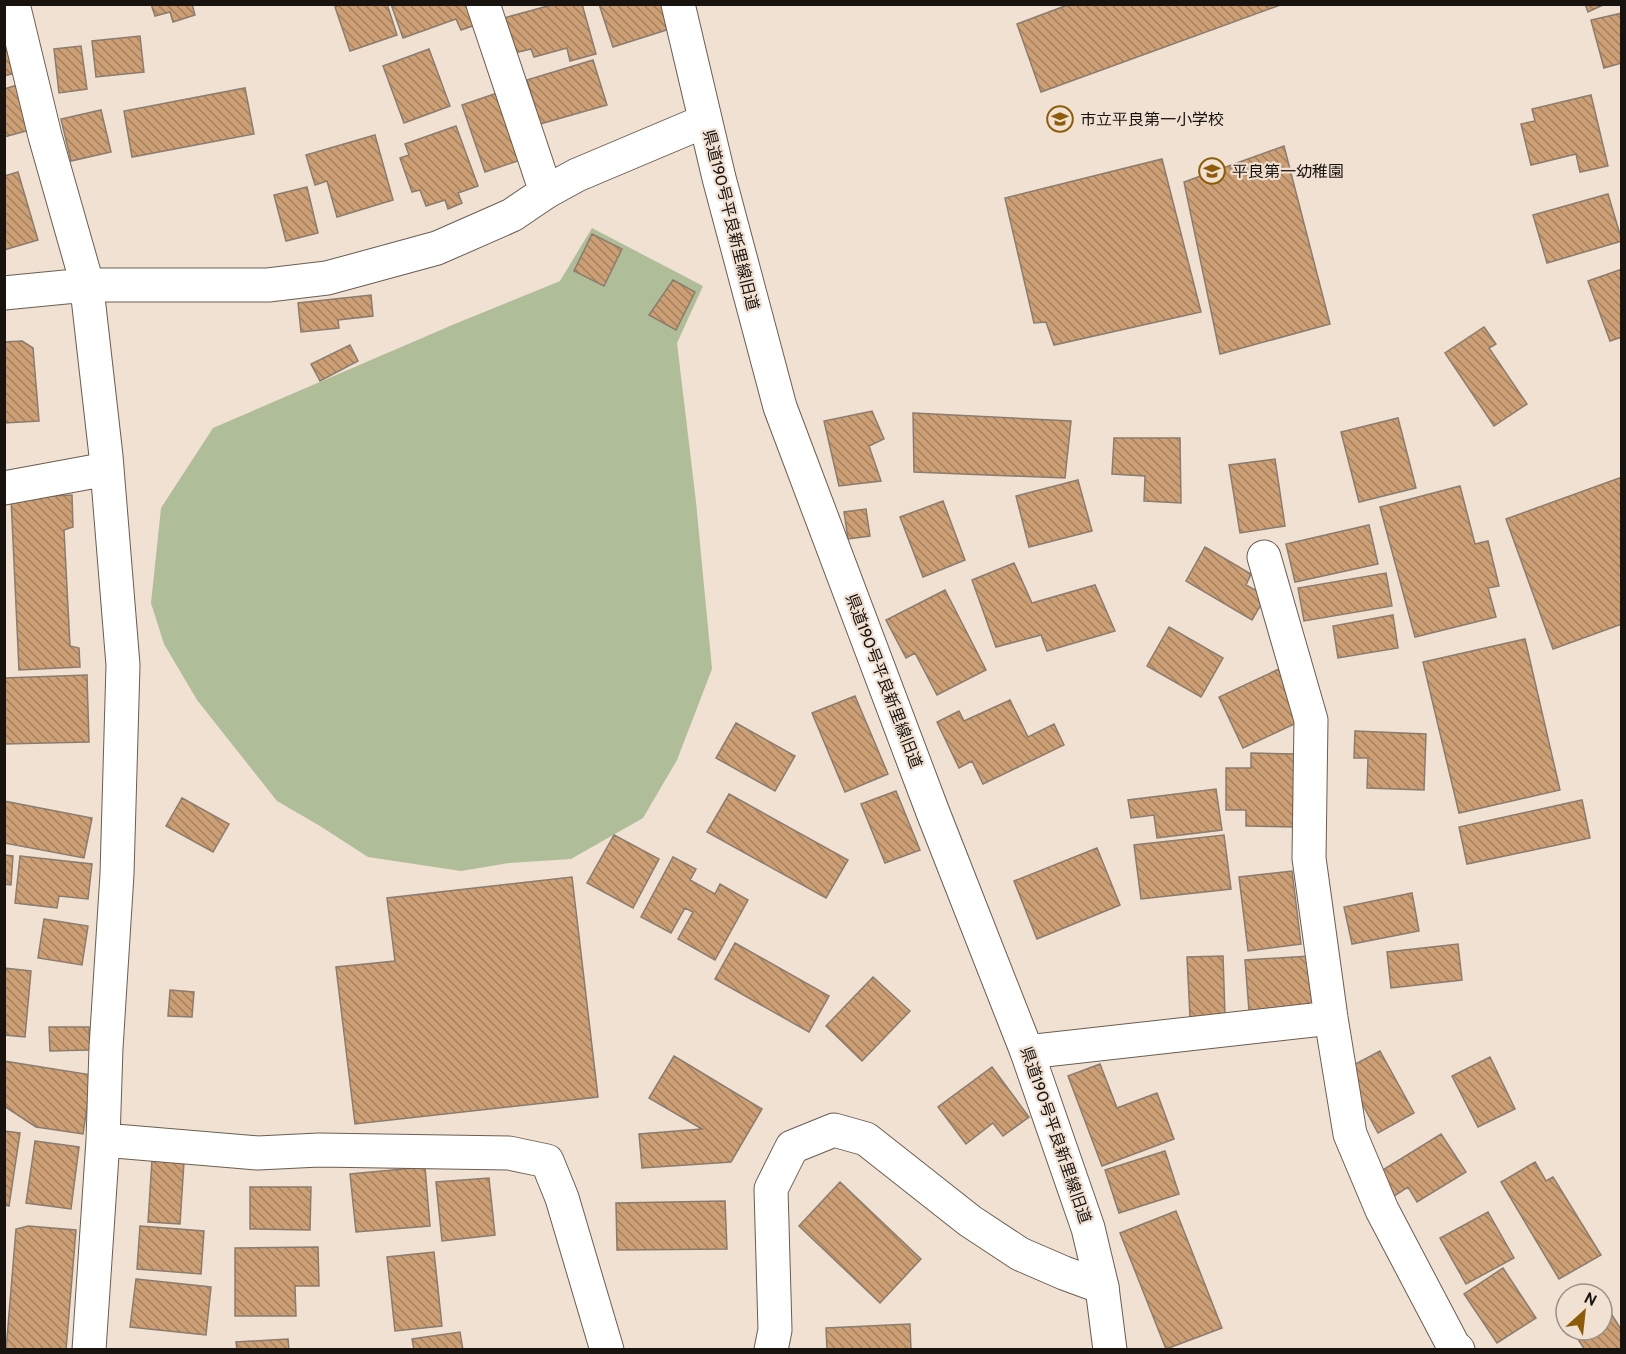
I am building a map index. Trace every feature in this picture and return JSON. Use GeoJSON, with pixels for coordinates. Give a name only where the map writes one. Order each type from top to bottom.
{"type":"FeatureCollection","features":[{"type":"Feature","properties":{"kind":"street"},"geometry":{"type":"LineString","coordinates":[[13,4],[45,136],[86,285],[107,469],[123,665],[117,874],[89,1350]]}},
{"type":"Feature","properties":{"kind":"street"},"geometry":{"type":"LineString","coordinates":[[483,4],[546,192]]}},
{"type":"Feature","properties":{"kind":"street","name":"県道190号平良新里線旧道"},"geometry":{"type":"LineString","coordinates":[[678,4],[719,178],[780,407],[932,810],[1027,1052],[1088,1228],[1102,1287],[1110,1350]]}},
{"type":"Feature","properties":{"kind":"street"},"geometry":{"type":"LineString","coordinates":[[4,293],[86,285],[268,285],[327,278],[437,248],[512,215],[546,192],[578,175],[705,121]]}},
{"type":"Feature","properties":{"kind":"street"},"geometry":{"type":"LineString","coordinates":[[4,488],[107,469]]}},
{"type":"Feature","properties":{"kind":"street"},"geometry":{"type":"LineString","coordinates":[[1264,557],[1311,720],[1309,858],[1350,1134],[1382,1210],[1458,1350]]}},
{"type":"Feature","properties":{"kind":"street"},"geometry":{"type":"LineString","coordinates":[[1027,1052],[1331,1018]]}},
{"type":"Feature","properties":{"kind":"street"},"geometry":{"type":"LineString","coordinates":[[771,1350],[775,1330],[771,1189],[792,1147],[834,1130],[866,1139],[970,1221],[1020,1254],[1102,1287]]}},
{"type":"Feature","properties":{"kind":"street"},"geometry":{"type":"LineString","coordinates":[[103,1140],[258,1153],[320,1150],[509,1154],[547,1161],[562,1198],[607,1350]]}},
{"type":"Feature","properties":{"kind":"green space"},"geometry":{"type":"Polygon","coordinates":[[[592,228],[703,286],[677,343],[696,502],[712,669],[677,760],[643,818],[571,859],[509,863],[461,871],[368,857],[277,801],[197,700],[164,644],[151,603],[161,508],[213,428],[560,281],[592,228]]]}},
{"type":"Feature","properties":{"kind":"building"},"geometry":{"type":"Polygon","coordinates":[[[151,4],[192,4],[195,15],[173,22],[170,12],[155,16],[151,4]]]}},
{"type":"Feature","properties":{"kind":"building"},"geometry":{"type":"Polygon","coordinates":[[[342,4],[387,4],[397,35],[350,51],[335,7],[342,4]]]}},
{"type":"Feature","properties":{"kind":"building"},"geometry":{"type":"Polygon","coordinates":[[[391,4],[477,4],[484,22],[461,30],[456,19],[403,38],[391,4]]]}},
{"type":"Feature","properties":{"kind":"building"},"geometry":{"type":"Polygon","coordinates":[[[555,4],[582,4],[596,54],[570,61],[567,48],[534,57],[531,49],[514,53],[504,18],[555,4]]]}},
{"type":"Feature","properties":{"kind":"building"},"geometry":{"type":"Polygon","coordinates":[[[599,4],[669,4],[676,27],[613,47],[599,4]]]}},
{"type":"Feature","properties":{"kind":"building"},"geometry":{"type":"Polygon","coordinates":[[[1070,4],[1283,4],[1041,92],[1017,24],[1070,4]]]}},
{"type":"Feature","properties":{"kind":"building"},"geometry":{"type":"Polygon","coordinates":[[[1585,4],[1605,4],[1588,12],[1585,4]]]}},
{"type":"Feature","properties":{"kind":"building"},"geometry":{"type":"Polygon","coordinates":[[[1622,13],[1622,63],[1604,68],[1591,20],[1622,13]]]}},
{"type":"Feature","properties":{"kind":"building"},"geometry":{"type":"Polygon","coordinates":[[[4,29],[19,72],[4,76],[4,29]]]}},
{"type":"Feature","properties":{"kind":"building"},"geometry":{"type":"Polygon","coordinates":[[[140,36],[144,72],[96,77],[92,41],[140,36]]]}},
{"type":"Feature","properties":{"kind":"building"},"geometry":{"type":"Polygon","coordinates":[[[81,46],[87,89],[59,93],[54,49],[81,46]]]}},
{"type":"Feature","properties":{"kind":"building"},"geometry":{"type":"Polygon","coordinates":[[[429,49],[450,106],[404,123],[383,66],[429,49]]]}},
{"type":"Feature","properties":{"kind":"building"},"geometry":{"type":"Polygon","coordinates":[[[593,60],[607,105],[540,124],[527,80],[593,60]]]}},
{"type":"Feature","properties":{"kind":"building"},"geometry":{"type":"Polygon","coordinates":[[[17,85],[30,130],[4,137],[4,89],[17,85]]]}},
{"type":"Feature","properties":{"kind":"building"},"geometry":{"type":"Polygon","coordinates":[[[245,88],[254,134],[132,157],[124,111],[245,88]]]}},
{"type":"Feature","properties":{"kind":"building"},"geometry":{"type":"Polygon","coordinates":[[[509,89],[532,156],[485,172],[462,105],[509,89]]]}},
{"type":"Feature","properties":{"kind":"building"},"geometry":{"type":"Polygon","coordinates":[[[1591,95],[1608,166],[1580,172],[1576,154],[1531,165],[1521,124],[1535,121],[1532,109],[1591,95]]]}},
{"type":"Feature","properties":{"kind":"building"},"geometry":{"type":"Polygon","coordinates":[[[101,110],[111,152],[71,161],[61,119],[101,110]]]}},
{"type":"Feature","properties":{"kind":"building"},"geometry":{"type":"Polygon","coordinates":[[[456,126],[478,186],[458,193],[462,203],[448,209],[445,200],[426,206],[420,190],[412,192],[400,158],[409,155],[405,144],[456,126]]]}},
{"type":"Feature","properties":{"kind":"building"},"geometry":{"type":"Polygon","coordinates":[[[375,135],[393,200],[337,217],[327,181],[315,185],[306,155],[375,135]]]}},
{"type":"Feature","properties":{"kind":"building"},"geometry":{"type":"Polygon","coordinates":[[[1284,146],[1330,324],[1220,354],[1184,182],[1284,146]]]}},
{"type":"Feature","properties":{"kind":"building"},"geometry":{"type":"Polygon","coordinates":[[[1162,159],[1201,312],[1054,345],[1046,322],[1034,323],[1005,198],[1162,159]]]}},
{"type":"Feature","properties":{"kind":"building"},"geometry":{"type":"Polygon","coordinates":[[[18,172],[38,240],[4,250],[4,176],[18,172]]]}},
{"type":"Feature","properties":{"kind":"building"},"geometry":{"type":"Polygon","coordinates":[[[307,187],[318,233],[286,241],[274,195],[307,187]]]}},
{"type":"Feature","properties":{"kind":"building"},"geometry":{"type":"Polygon","coordinates":[[[1608,194],[1622,241],[1547,263],[1533,215],[1608,194]]]}},
{"type":"Feature","properties":{"kind":"building"},"geometry":{"type":"Polygon","coordinates":[[[592,234],[622,249],[604,286],[574,271],[592,234]]]}},
{"type":"Feature","properties":{"kind":"building"},"geometry":{"type":"Polygon","coordinates":[[[1622,269],[1622,337],[1610,341],[1588,281],[1622,269]]]}},
{"type":"Feature","properties":{"kind":"building"},"geometry":{"type":"Polygon","coordinates":[[[673,280],[695,292],[676,330],[649,315],[673,280]]]}},
{"type":"Feature","properties":{"kind":"building"},"geometry":{"type":"Polygon","coordinates":[[[371,295],[373,316],[338,320],[339,328],[301,332],[298,303],[371,295]]]}},
{"type":"Feature","properties":{"kind":"building"},"geometry":{"type":"Polygon","coordinates":[[[1484,327],[1496,344],[1489,348],[1527,404],[1494,426],[1445,353],[1484,327]]]}},
{"type":"Feature","properties":{"kind":"building"},"geometry":{"type":"Polygon","coordinates":[[[22,341],[33,348],[39,421],[4,423],[4,342],[22,341]]]}},
{"type":"Feature","properties":{"kind":"building"},"geometry":{"type":"Polygon","coordinates":[[[350,345],[358,361],[320,381],[311,364],[350,345]]]}},
{"type":"Feature","properties":{"kind":"building"},"geometry":{"type":"Polygon","coordinates":[[[872,411],[884,439],[869,446],[881,481],[839,486],[824,421],[872,411]]]}},
{"type":"Feature","properties":{"kind":"building"},"geometry":{"type":"Polygon","coordinates":[[[913,413],[1071,421],[1065,478],[914,472],[913,413]]]}},
{"type":"Feature","properties":{"kind":"building"},"geometry":{"type":"Polygon","coordinates":[[[1398,418],[1416,488],[1359,502],[1341,432],[1398,418]]]}},
{"type":"Feature","properties":{"kind":"building"},"geometry":{"type":"Polygon","coordinates":[[[1114,438],[1180,438],[1181,503],[1144,501],[1145,476],[1112,474],[1114,438]]]}},
{"type":"Feature","properties":{"kind":"building"},"geometry":{"type":"Polygon","coordinates":[[[1275,459],[1285,526],[1240,533],[1229,465],[1275,459]]]}},
{"type":"Feature","properties":{"kind":"building"},"geometry":{"type":"Polygon","coordinates":[[[1622,477],[1622,624],[1553,649],[1506,519],[1622,477]]]}},
{"type":"Feature","properties":{"kind":"building"},"geometry":{"type":"Polygon","coordinates":[[[1078,480],[1092,531],[1029,547],[1016,496],[1078,480]]]}},
{"type":"Feature","properties":{"kind":"building"},"geometry":{"type":"Polygon","coordinates":[[[1460,486],[1475,544],[1488,541],[1499,586],[1488,588],[1496,617],[1415,637],[1380,507],[1460,486]]]}},
{"type":"Feature","properties":{"kind":"building"},"geometry":{"type":"Polygon","coordinates":[[[72,495],[73,527],[64,530],[70,646],[79,648],[80,667],[19,670],[11,498],[72,495]]]}},
{"type":"Feature","properties":{"kind":"building"},"geometry":{"type":"Polygon","coordinates":[[[943,501],[965,560],[923,577],[900,517],[943,501]]]}},
{"type":"Feature","properties":{"kind":"building"},"geometry":{"type":"Polygon","coordinates":[[[866,509],[870,536],[848,539],[844,512],[866,509]]]}},
{"type":"Feature","properties":{"kind":"building"},"geometry":{"type":"Polygon","coordinates":[[[1369,525],[1378,564],[1295,582],[1286,544],[1369,525]]]}},
{"type":"Feature","properties":{"kind":"building"},"geometry":{"type":"Polygon","coordinates":[[[1205,547],[1251,574],[1246,585],[1266,596],[1252,620],[1186,581],[1205,547]]]}},
{"type":"Feature","properties":{"kind":"building"},"geometry":{"type":"Polygon","coordinates":[[[1014,563],[1032,603],[1095,585],[1115,631],[1047,651],[1041,635],[996,647],[972,580],[1014,563]]]}},
{"type":"Feature","properties":{"kind":"building"},"geometry":{"type":"Polygon","coordinates":[[[1386,573],[1392,606],[1304,621],[1298,588],[1386,573]]]}},
{"type":"Feature","properties":{"kind":"building"},"geometry":{"type":"Polygon","coordinates":[[[945,590],[986,670],[937,695],[915,653],[906,658],[886,620],[945,590]]]}},
{"type":"Feature","properties":{"kind":"building"},"geometry":{"type":"Polygon","coordinates":[[[1393,615],[1398,648],[1338,658],[1333,626],[1393,615]]]}},
{"type":"Feature","properties":{"kind":"building"},"geometry":{"type":"Polygon","coordinates":[[[1169,627],[1223,658],[1201,697],[1147,666],[1169,627]]]}},
{"type":"Feature","properties":{"kind":"building"},"geometry":{"type":"Polygon","coordinates":[[[1525,639],[1560,790],[1459,813],[1423,662],[1525,639]]]}},
{"type":"Feature","properties":{"kind":"building"},"geometry":{"type":"Polygon","coordinates":[[[1279,669],[1303,720],[1243,748],[1219,697],[1279,669]]]}},
{"type":"Feature","properties":{"kind":"building"},"geometry":{"type":"Polygon","coordinates":[[[87,675],[89,742],[4,744],[4,678],[87,675]]]}},
{"type":"Feature","properties":{"kind":"building"},"geometry":{"type":"Polygon","coordinates":[[[855,696],[888,774],[845,792],[812,713],[855,696]]]}},
{"type":"Feature","properties":{"kind":"building"},"geometry":{"type":"Polygon","coordinates":[[[1010,700],[1028,737],[1054,724],[1064,745],[983,784],[972,761],[959,768],[937,722],[959,711],[964,721],[1010,700]]]}},
{"type":"Feature","properties":{"kind":"building"},"geometry":{"type":"Polygon","coordinates":[[[736,723],[795,756],[775,791],[716,758],[736,723]]]}},
{"type":"Feature","properties":{"kind":"building"},"geometry":{"type":"Polygon","coordinates":[[[1355,731],[1426,734],[1424,790],[1367,788],[1368,758],[1354,758],[1355,731]]]}},
{"type":"Feature","properties":{"kind":"building"},"geometry":{"type":"Polygon","coordinates":[[[1251,753],[1297,754],[1297,827],[1246,826],[1246,810],[1226,810],[1226,768],[1251,768],[1251,753]]]}},
{"type":"Feature","properties":{"kind":"building"},"geometry":{"type":"Polygon","coordinates":[[[1216,789],[1222,830],[1157,838],[1154,815],[1131,818],[1128,800],[1216,789]]]}},
{"type":"Feature","properties":{"kind":"building"},"geometry":{"type":"Polygon","coordinates":[[[896,791],[920,850],[885,863],[861,804],[896,791]]]}},
{"type":"Feature","properties":{"kind":"building"},"geometry":{"type":"Polygon","coordinates":[[[729,794],[848,860],[826,898],[707,832],[729,794]]]}},
{"type":"Feature","properties":{"kind":"building"},"geometry":{"type":"Polygon","coordinates":[[[182,798],[229,824],[213,852],[166,826],[182,798]]]}},
{"type":"Feature","properties":{"kind":"building"},"geometry":{"type":"Polygon","coordinates":[[[1582,800],[1590,838],[1467,864],[1459,827],[1582,800]]]}},
{"type":"Feature","properties":{"kind":"building"},"geometry":{"type":"Polygon","coordinates":[[[4,801],[92,818],[84,858],[4,843],[4,801]]]}},
{"type":"Feature","properties":{"kind":"building"},"geometry":{"type":"Polygon","coordinates":[[[614,835],[659,859],[633,908],[587,883],[614,835]]]}},
{"type":"Feature","properties":{"kind":"building"},"geometry":{"type":"Polygon","coordinates":[[[1224,835],[1231,889],[1141,899],[1134,845],[1224,835]]]}},
{"type":"Feature","properties":{"kind":"building"},"geometry":{"type":"Polygon","coordinates":[[[1097,848],[1120,905],[1037,939],[1014,881],[1097,848]]]}},
{"type":"Feature","properties":{"kind":"building"},"geometry":{"type":"Polygon","coordinates":[[[4,855],[13,856],[11,885],[4,884],[4,855]]]}},
{"type":"Feature","properties":{"kind":"building"},"geometry":{"type":"Polygon","coordinates":[[[20,856],[92,864],[88,899],[59,896],[57,908],[15,903],[20,856]]]}},
{"type":"Feature","properties":{"kind":"building"},"geometry":{"type":"Polygon","coordinates":[[[673,857],[696,869],[690,880],[715,894],[720,884],[748,900],[715,960],[678,939],[693,912],[685,908],[671,933],[641,917],[673,857]]]}},
{"type":"Feature","properties":{"kind":"building"},"geometry":{"type":"Polygon","coordinates":[[[1292,871],[1301,944],[1248,951],[1239,877],[1292,871]]]}},
{"type":"Feature","properties":{"kind":"building"},"geometry":{"type":"Polygon","coordinates":[[[572,877],[598,1097],[355,1124],[336,967],[395,961],[387,898],[572,877]]]}},
{"type":"Feature","properties":{"kind":"building"},"geometry":{"type":"Polygon","coordinates":[[[1412,893],[1419,931],[1352,944],[1344,907],[1412,893]]]}},
{"type":"Feature","properties":{"kind":"building"},"geometry":{"type":"Polygon","coordinates":[[[44,919],[88,926],[82,965],[38,958],[44,919]]]}},
{"type":"Feature","properties":{"kind":"building"},"geometry":{"type":"Polygon","coordinates":[[[735,943],[829,996],[809,1032],[715,979],[735,943]]]}},
{"type":"Feature","properties":{"kind":"building"},"geometry":{"type":"Polygon","coordinates":[[[1458,944],[1462,980],[1391,988],[1387,952],[1458,944]]]}},
{"type":"Feature","properties":{"kind":"building"},"geometry":{"type":"Polygon","coordinates":[[[1223,956],[1225,1015],[1190,1017],[1187,957],[1223,956]]]}},
{"type":"Feature","properties":{"kind":"building"},"geometry":{"type":"Polygon","coordinates":[[[1310,956],[1313,1007],[1249,1011],[1245,960],[1310,956]]]}},
{"type":"Feature","properties":{"kind":"building"},"geometry":{"type":"Polygon","coordinates":[[[4,968],[31,971],[25,1037],[4,1035],[4,968]]]}},
{"type":"Feature","properties":{"kind":"building"},"geometry":{"type":"Polygon","coordinates":[[[873,977],[910,1011],[862,1061],[826,1026],[873,977]]]}},
{"type":"Feature","properties":{"kind":"building"},"geometry":{"type":"Polygon","coordinates":[[[170,990],[194,992],[192,1017],[168,1016],[170,990]]]}},
{"type":"Feature","properties":{"kind":"building"},"geometry":{"type":"Polygon","coordinates":[[[49,1027],[89,1027],[90,1050],[50,1051],[49,1027]]]}},
{"type":"Feature","properties":{"kind":"building"},"geometry":{"type":"Polygon","coordinates":[[[1380,1051],[1414,1113],[1378,1133],[1344,1070],[1380,1051]]]}},
{"type":"Feature","properties":{"kind":"building"},"geometry":{"type":"Polygon","coordinates":[[[674,1056],[762,1109],[731,1162],[642,1168],[639,1134],[702,1129],[649,1098],[674,1056]]]}},
{"type":"Feature","properties":{"kind":"building"},"geometry":{"type":"Polygon","coordinates":[[[1490,1057],[1515,1109],[1478,1127],[1452,1076],[1490,1057]]]}},
{"type":"Feature","properties":{"kind":"building"},"geometry":{"type":"Polygon","coordinates":[[[4,1061],[92,1075],[83,1134],[36,1127],[4,1106],[4,1061]]]}},
{"type":"Feature","properties":{"kind":"building"},"geometry":{"type":"Polygon","coordinates":[[[1100,1064],[1117,1108],[1157,1093],[1174,1139],[1102,1166],[1068,1076],[1100,1064]]]}},
{"type":"Feature","properties":{"kind":"building"},"geometry":{"type":"Polygon","coordinates":[[[992,1067],[1029,1117],[1003,1136],[993,1123],[966,1144],[938,1107],[992,1067]]]}},
{"type":"Feature","properties":{"kind":"building"},"geometry":{"type":"Polygon","coordinates":[[[4,1131],[20,1133],[9,1206],[4,1205],[4,1131]]]}},
{"type":"Feature","properties":{"kind":"building"},"geometry":{"type":"Polygon","coordinates":[[[1441,1134],[1466,1172],[1417,1202],[1408,1187],[1388,1200],[1373,1176],[1441,1134]]]}},
{"type":"Feature","properties":{"kind":"building"},"geometry":{"type":"Polygon","coordinates":[[[35,1141],[79,1147],[71,1209],[26,1203],[35,1141]]]}},
{"type":"Feature","properties":{"kind":"building"},"geometry":{"type":"Polygon","coordinates":[[[1165,1151],[1179,1194],[1119,1213],[1105,1170],[1165,1151]]]}},
{"type":"Feature","properties":{"kind":"building"},"geometry":{"type":"Polygon","coordinates":[[[152,1160],[184,1162],[180,1224],[148,1222],[152,1160]]]}},
{"type":"Feature","properties":{"kind":"building"},"geometry":{"type":"Polygon","coordinates":[[[1535,1162],[1546,1181],[1553,1177],[1601,1255],[1559,1279],[1501,1182],[1535,1162]]]}},
{"type":"Feature","properties":{"kind":"building"},"geometry":{"type":"Polygon","coordinates":[[[425,1167],[430,1226],[356,1232],[350,1174],[425,1167]]]}},
{"type":"Feature","properties":{"kind":"building"},"geometry":{"type":"Polygon","coordinates":[[[489,1178],[495,1235],[442,1241],[436,1182],[489,1178]]]}},
{"type":"Feature","properties":{"kind":"building"},"geometry":{"type":"Polygon","coordinates":[[[840,1182],[921,1259],[880,1303],[799,1226],[840,1182]]]}},
{"type":"Feature","properties":{"kind":"building"},"geometry":{"type":"Polygon","coordinates":[[[250,1187],[311,1187],[310,1230],[250,1229],[250,1187]]]}},
{"type":"Feature","properties":{"kind":"building"},"geometry":{"type":"Polygon","coordinates":[[[725,1201],[727,1249],[617,1250],[616,1203],[725,1201]]]}},
{"type":"Feature","properties":{"kind":"building"},"geometry":{"type":"Polygon","coordinates":[[[1176,1211],[1222,1328],[1166,1349],[1120,1233],[1176,1211]]]}},
{"type":"Feature","properties":{"kind":"building"},"geometry":{"type":"Polygon","coordinates":[[[1488,1212],[1514,1258],[1466,1284],[1440,1238],[1488,1212]]]}},
{"type":"Feature","properties":{"kind":"building"},"geometry":{"type":"Polygon","coordinates":[[[28,1226],[76,1230],[66,1350],[6,1350],[16,1229],[28,1226]]]}},
{"type":"Feature","properties":{"kind":"building"},"geometry":{"type":"Polygon","coordinates":[[[140,1226],[204,1231],[201,1274],[137,1269],[140,1226]]]}},
{"type":"Feature","properties":{"kind":"building"},"geometry":{"type":"Polygon","coordinates":[[[318,1247],[319,1286],[295,1286],[296,1316],[235,1316],[235,1248],[318,1247]]]}},
{"type":"Feature","properties":{"kind":"building"},"geometry":{"type":"Polygon","coordinates":[[[434,1252],[442,1326],[395,1331],[387,1257],[434,1252]]]}},
{"type":"Feature","properties":{"kind":"building"},"geometry":{"type":"Polygon","coordinates":[[[1503,1268],[1536,1318],[1497,1343],[1464,1294],[1503,1268]]]}},
{"type":"Feature","properties":{"kind":"building"},"geometry":{"type":"Polygon","coordinates":[[[136,1279],[211,1287],[206,1335],[130,1327],[136,1279]]]}},
{"type":"Feature","properties":{"kind":"building"},"geometry":{"type":"Polygon","coordinates":[[[1614,1318],[1622,1331],[1622,1350],[1585,1350],[1580,1342],[1614,1342],[1614,1318]]]}},
{"type":"Feature","properties":{"kind":"building"},"geometry":{"type":"Polygon","coordinates":[[[910,1324],[911,1350],[827,1350],[826,1328],[910,1324]]]}},
{"type":"Feature","properties":{"kind":"building"},"geometry":{"type":"Polygon","coordinates":[[[460,1332],[463,1350],[414,1350],[412,1339],[460,1332]]]}},
{"type":"Feature","properties":{"kind":"building"},"geometry":{"type":"Polygon","coordinates":[[[288,1339],[289,1350],[237,1350],[236,1342],[288,1339]]]}},
{"type":"Feature","properties":{"kind":"place","name":"市立平良第一小学校"},"geometry":{"type":"Point","coordinates":[1060,119]}},
{"type":"Feature","properties":{"kind":"place","name":"平良第一幼稚園"},"geometry":{"type":"Point","coordinates":[1212,171]}}]}
